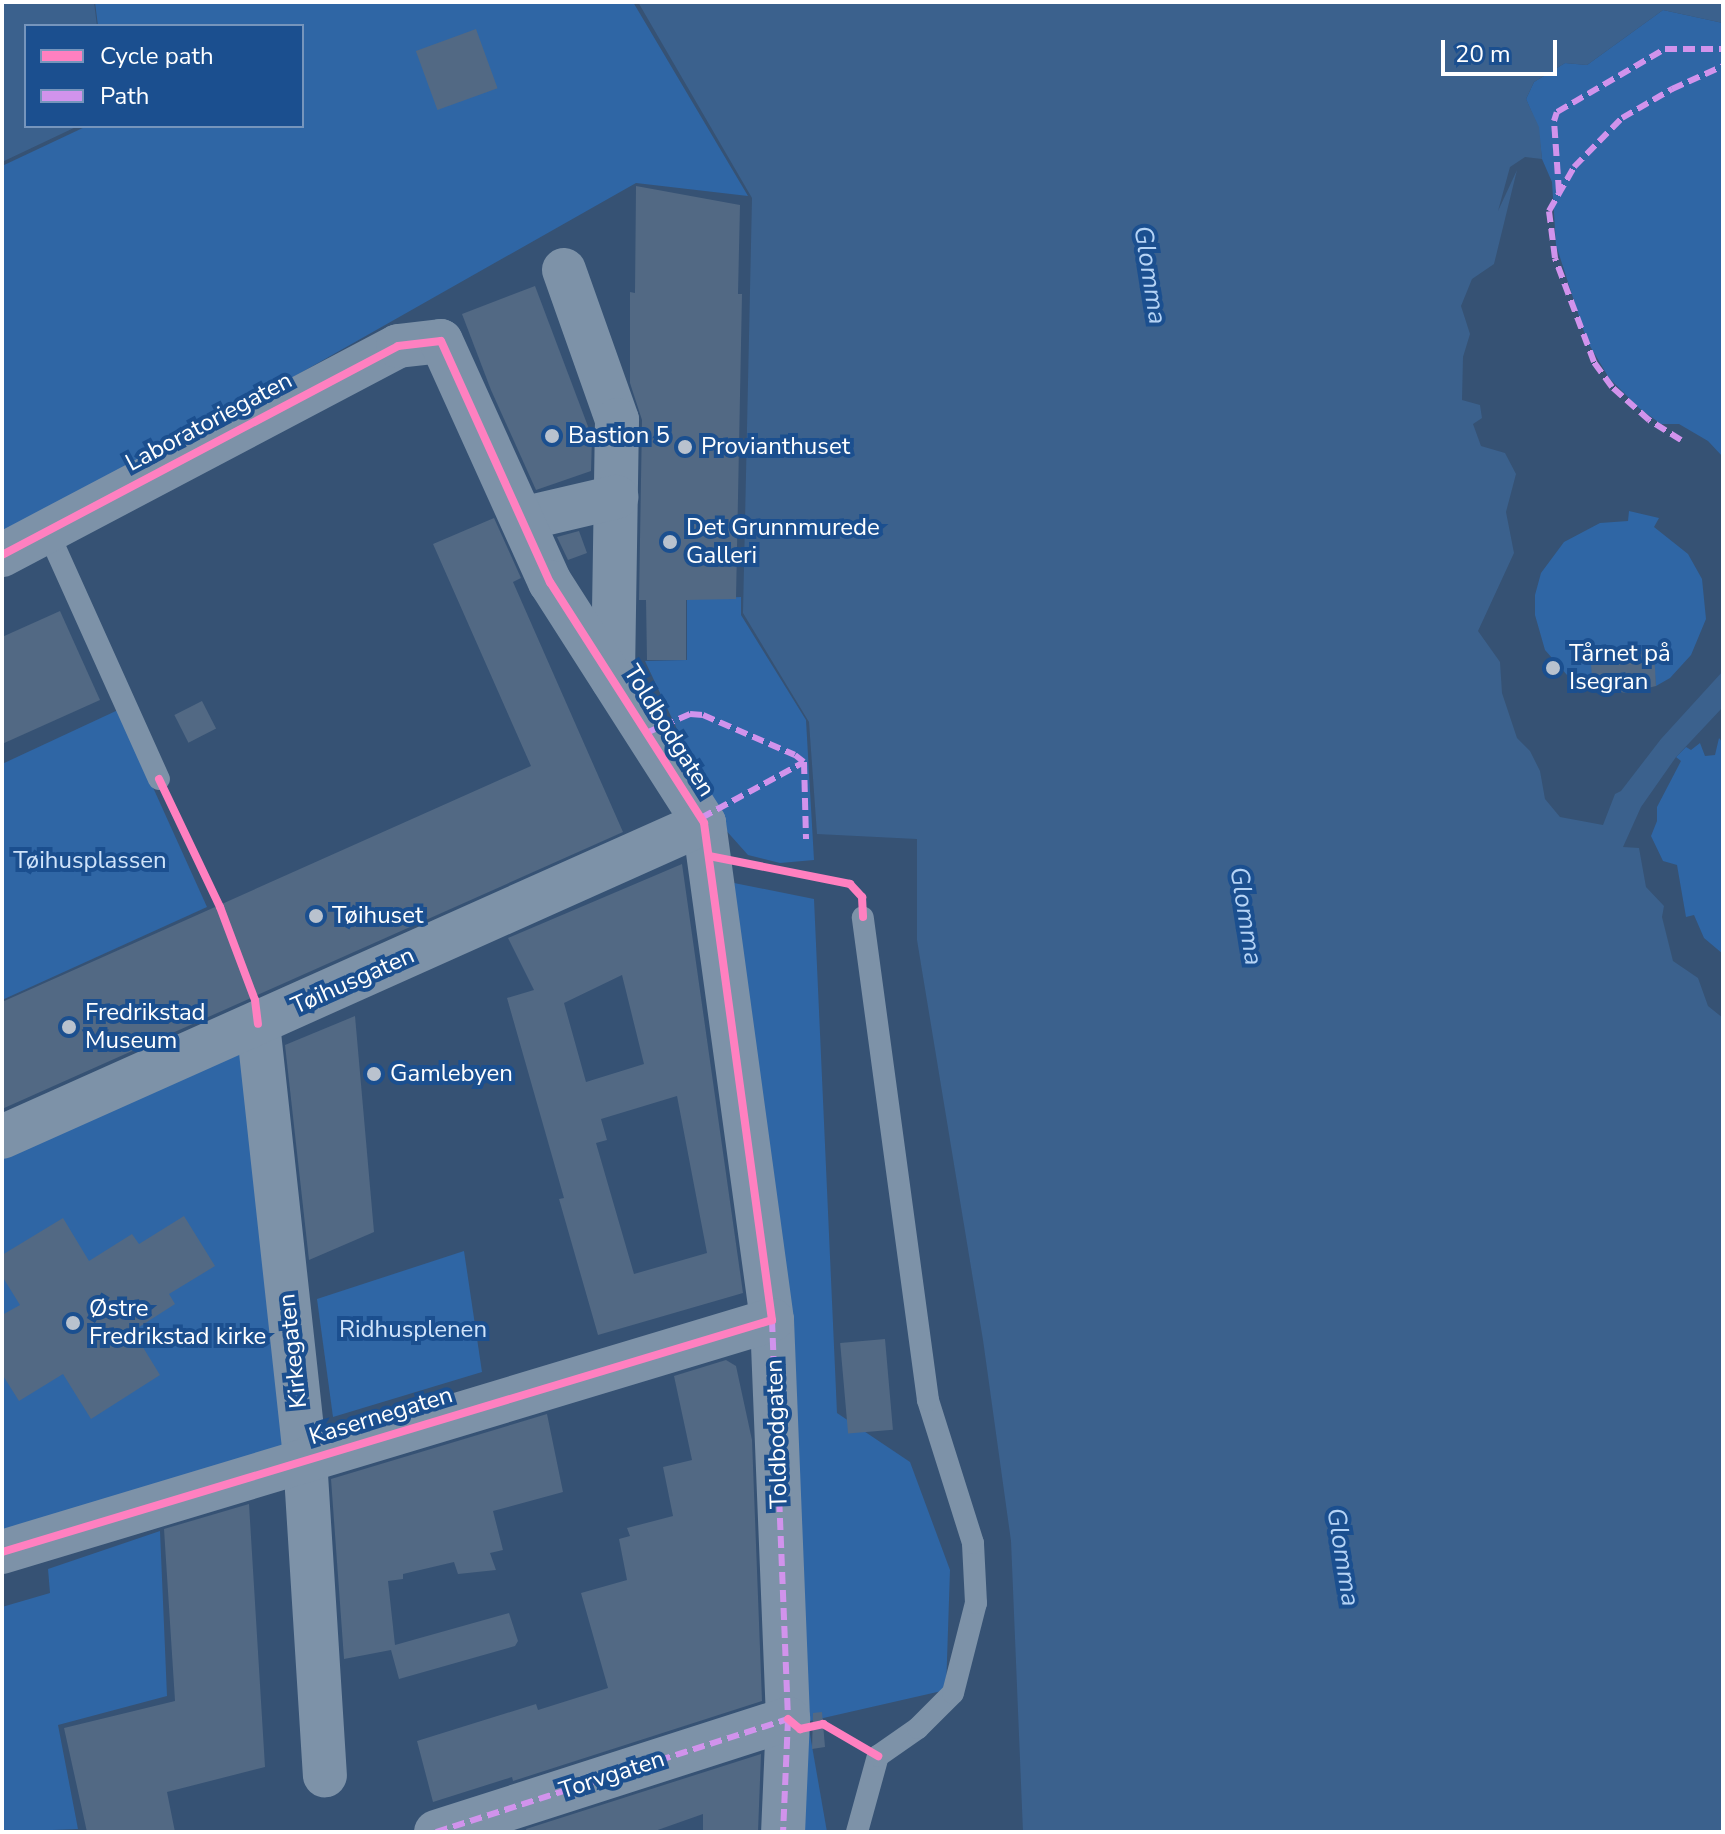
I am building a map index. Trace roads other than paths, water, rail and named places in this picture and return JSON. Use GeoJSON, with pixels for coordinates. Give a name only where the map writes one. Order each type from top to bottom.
{"type":"FeatureCollection","features":[{"type":"Feature","properties":{"kind":"street"},"geometry":{"type":"LineString","coordinates":[[564,270],[617,420],[613,680]]}},
{"type":"Feature","properties":{"kind":"street","name":"Toldbodgaten"},"geometry":{"type":"LineString","coordinates":[[441,341],[550,582],[704,823],[772,1320],[788,1719],[783,1832]]}},
{"type":"Feature","properties":{"kind":"street","name":"Laboratoriegaten"},"geometry":{"type":"LineString","coordinates":[[2,555],[398,346],[441,341]]}},
{"type":"Feature","properties":{"kind":"street"},"geometry":{"type":"LineString","coordinates":[[522,519],[616,497]]}},
{"type":"Feature","properties":{"kind":"street","name":"Tøihusgaten"},"geometry":{"type":"LineString","coordinates":[[2,1137],[704,823]]}},
{"type":"Feature","properties":{"kind":"street","name":"Kirkegaten"},"geometry":{"type":"LineString","coordinates":[[258,1024],[305,1459],[325,1775]]}},
{"type":"Feature","properties":{"kind":"street","name":"Kasernegaten"},"geometry":{"type":"LineString","coordinates":[[2,1552],[772,1320]]}},
{"type":"Feature","properties":{"kind":"street","name":"Torvgaten"},"geometry":{"type":"LineString","coordinates":[[436,1832],[788,1719]]}},
{"type":"Feature","properties":{"kind":"lane"},"geometry":{"type":"LineString","coordinates":[[47,530],[159,779]]}},
{"type":"Feature","properties":{"kind":"lane"},"geometry":{"type":"LineString","coordinates":[[857,1832],[878,1756],[918,1728],[953,1693],[976,1603],[973,1543],[928,1400],[863,917]]}},
{"type":"Feature","properties":{"kind":"water"},"geometry":{"type":"Polygon","coordinates":[[[2,2],[94,2],[97,24],[24,24],[24,128],[74,128],[2,162],[2,2]]]}},
{"type":"Feature","properties":{"kind":"water","name":"Glomma"},"geometry":{"type":"Polygon","coordinates":[[[638,2],[1723,2],[1723,23],[1663,10],[1587,65],[1565,63],[1534,82],[1526,99],[1539,127],[1542,159],[1525,157],[1510,167],[1498,211],[1517,170],[1494,264],[1472,279],[1461,306],[1470,334],[1463,357],[1462,400],[1480,405],[1482,418],[1473,424],[1481,446],[1505,453],[1516,474],[1506,512],[1514,553],[1478,631],[1500,662],[1502,693],[1517,738],[1530,751],[1540,771],[1545,799],[1560,817],[1603,825],[1615,794],[1621,791],[1661,739],[1723,671],[1723,707],[1676,757],[1641,807],[1623,847],[1639,848],[1646,887],[1664,906],[1662,917],[1673,961],[1698,978],[1708,1006],[1723,1018],[1723,1832],[1023,1832],[1011,1541],[983,1340],[917,940],[917,839],[817,834],[809,722],[743,613],[752,198],[638,2]]]}},
{"type":"Feature","properties":{"kind":"place","name":"Bastion 5"},"geometry":{"type":"Point","coordinates":[552,436]}},
{"type":"Feature","properties":{"kind":"place","name":"Provianthuset"},"geometry":{"type":"Point","coordinates":[685,447]}},
{"type":"Feature","properties":{"kind":"place","name":"Det Grunnmurede Galleri"},"geometry":{"type":"Point","coordinates":[670,542]}},
{"type":"Feature","properties":{"kind":"place","name":"Tårnet på Isegran"},"geometry":{"type":"Point","coordinates":[1553,668]}},
{"type":"Feature","properties":{"kind":"place","name":"Tøihuset"},"geometry":{"type":"Point","coordinates":[316,916]}},
{"type":"Feature","properties":{"kind":"place","name":"Fredrikstad Museum"},"geometry":{"type":"Point","coordinates":[69,1027]}},
{"type":"Feature","properties":{"kind":"place","name":"Gamlebyen"},"geometry":{"type":"Point","coordinates":[374,1074]}},
{"type":"Feature","properties":{"kind":"place","name":"Østre Fredrikstad kirke"},"geometry":{"type":"Point","coordinates":[73,1323]}},
{"type":"Feature","properties":{"kind":"park label","name":"Tøihusplassen"},"geometry":{"type":"Point","coordinates":[90,861]}},
{"type":"Feature","properties":{"kind":"park label","name":"Ridhusplenen"},"geometry":{"type":"Point","coordinates":[413,1330]}}]}
